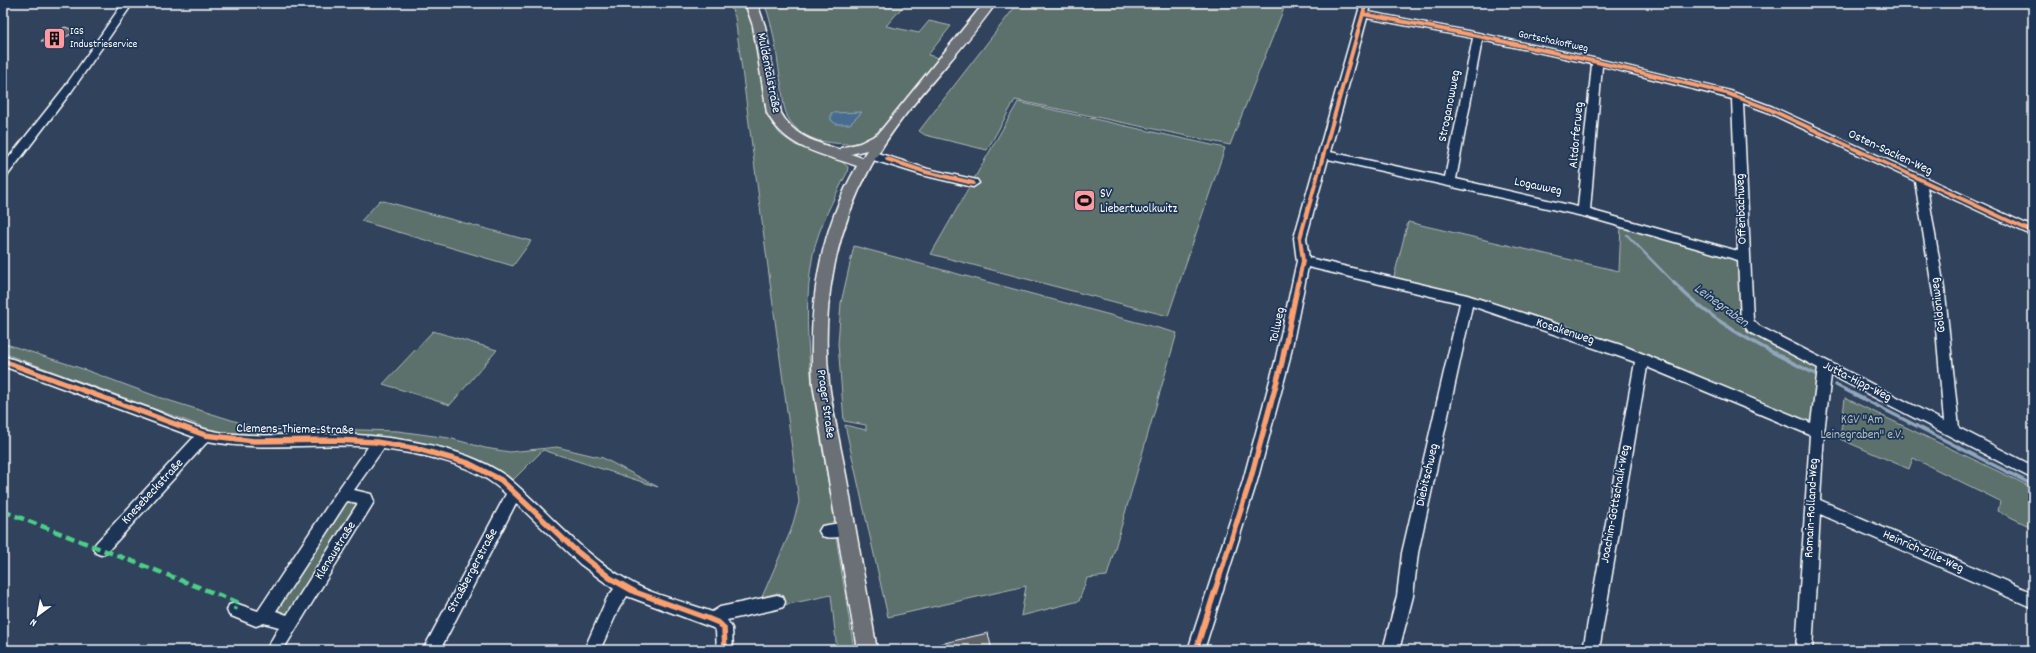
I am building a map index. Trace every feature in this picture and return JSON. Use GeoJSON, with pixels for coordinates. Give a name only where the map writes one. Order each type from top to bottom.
{"type":"FeatureCollection","features":[{"type":"Feature","properties":{"kind":"main road","name":"Muldentalstraße"},"geometry":{"type":"LineString","coordinates":[[751,3],[759,26],[774,113],[779,122],[790,135],[816,147],[868,160]]}},
{"type":"Feature","properties":{"kind":"main road","name":"Prager Straße"},"geometry":{"type":"LineString","coordinates":[[867,650],[836,530],[818,354],[818,324],[828,251],[846,202],[868,160],[884,136],[990,3]]}},
{"type":"Feature","properties":{"kind":"main road"},"geometry":{"type":"LineString","coordinates":[[846,151],[865,146],[884,136]]}},
{"type":"Feature","properties":{"kind":"main road","name":"Muldentalstraße"},"geometry":{"type":"LineString","coordinates":[[816,147],[846,151],[868,160]]}},
{"type":"Feature","properties":{"kind":"street"},"geometry":{"type":"LineString","coordinates":[[3,173],[30,142],[90,60],[128,3]]}},
{"type":"Feature","properties":{"kind":"street","name":"Tollweg"},"geometry":{"type":"LineString","coordinates":[[1196,650],[1250,481],[1282,362],[1303,260],[1300,238],[1366,3]]}},
{"type":"Feature","properties":{"kind":"street","name":"Gortschakoffweg"},"geometry":{"type":"LineString","coordinates":[[1363,14],[1478,36],[1597,62],[1726,93],[1737,97]]}},
{"type":"Feature","properties":{"kind":"street","name":"Stroganowweg"},"geometry":{"type":"LineString","coordinates":[[1450,182],[1478,36]]}},
{"type":"Feature","properties":{"kind":"street","name":"Altdorferweg"},"geometry":{"type":"LineString","coordinates":[[1584,211],[1597,62]]}},
{"type":"Feature","properties":{"kind":"street","name":"Osten-Sacken-Weg"},"geometry":{"type":"LineString","coordinates":[[1737,97],[1769,109],[2033,232]]}},
{"type":"Feature","properties":{"kind":"street","name":"Offenbachweg"},"geometry":{"type":"LineString","coordinates":[[1737,97],[1747,321]]}},
{"type":"Feature","properties":{"kind":"street","name":"Logauweg"},"geometry":{"type":"LineString","coordinates":[[1323,154],[1584,211],[1679,236],[1744,257]]}},
{"type":"Feature","properties":{"kind":"street","name":"Muldentalstraße"},"geometry":{"type":"LineString","coordinates":[[868,160],[973,183]]}},
{"type":"Feature","properties":{"kind":"street","name":"Goldoniweg"},"geometry":{"type":"LineString","coordinates":[[1920,179],[1939,294],[1952,431]]}},
{"type":"Feature","properties":{"kind":"street","name":"Kosakenweg"},"geometry":{"type":"LineString","coordinates":[[1303,260],[1415,286],[1467,300],[1642,358],[1817,432]]}},
{"type":"Feature","properties":{"kind":"street","name":"Diebitschweg"},"geometry":{"type":"LineString","coordinates":[[1391,650],[1405,596],[1410,553],[1467,300]]}},
{"type":"Feature","properties":{"kind":"street","name":"Jutta-Hipp-Weg"},"geometry":{"type":"LineString","coordinates":[[1747,321],[1754,329],[2033,473]]}},
{"type":"Feature","properties":{"kind":"street","name":"Joachim-Gottschalk-Weg"},"geometry":{"type":"LineString","coordinates":[[1591,650],[1642,358]]}},
{"type":"Feature","properties":{"kind":"street","name":"Clemens-Thieme-Straße"},"geometry":{"type":"LineString","coordinates":[[3,361],[205,435],[252,443],[335,440],[379,444],[445,456],[479,467],[500,479],[582,554],[624,586],[651,599],[715,620]]}},
{"type":"Feature","properties":{"kind":"street","name":"Romain-Rolland-Weg"},"geometry":{"type":"LineString","coordinates":[[1805,650],[1817,432],[1825,366]]}},
{"type":"Feature","properties":{"kind":"street","name":"Knesebeckstraße"},"geometry":{"type":"LineString","coordinates":[[101,548],[205,435]]}},
{"type":"Feature","properties":{"kind":"street","name":"Klenaustraße"},"geometry":{"type":"LineString","coordinates":[[264,616],[343,494],[379,444]]}},
{"type":"Feature","properties":{"kind":"street","name":"Straßbergerstraße"},"geometry":{"type":"LineString","coordinates":[[431,650],[514,493]]}},
{"type":"Feature","properties":{"kind":"street","name":"Klenaustraße"},"geometry":{"type":"LineString","coordinates":[[274,650],[367,501],[366,498],[343,494]]}},
{"type":"Feature","properties":{"kind":"street","name":"Heinrich-Zille-Weg"},"geometry":{"type":"LineString","coordinates":[[1812,504],[2033,601]]}},
{"type":"Feature","properties":{"kind":"street"},"geometry":{"type":"LineString","coordinates":[[592,650],[613,603],[624,586]]}},
{"type":"Feature","properties":{"kind":"street"},"geometry":{"type":"LineString","coordinates":[[725,650],[724,628],[715,620],[720,614],[777,602]]}},
{"type":"Feature","properties":{"kind":"street"},"geometry":{"type":"LineString","coordinates":[[235,610],[256,619],[264,616],[290,623]]}},
{"type":"Feature","properties":{"kind":"green space"},"geometry":{"type":"Polygon","coordinates":[[[729,3],[745,3],[752,23],[769,119],[780,134],[795,145],[841,161],[848,167],[847,173],[827,212],[813,254],[807,322],[813,389],[835,523],[831,527],[836,536],[854,650],[837,650],[831,595],[780,606],[778,593],[762,597],[791,530],[799,502],[735,17],[729,3]]]}},
{"type":"Feature","properties":{"kind":"green space"},"geometry":{"type":"Polygon","coordinates":[[[764,3],[906,3],[886,26],[919,33],[929,21],[951,26],[928,55],[939,58],[893,116],[873,136],[864,142],[855,144],[834,143],[817,140],[807,136],[798,130],[788,118],[785,110],[771,23],[764,3]]]}},
{"type":"Feature","properties":{"kind":"green space"},"geometry":{"type":"Polygon","coordinates":[[[1018,3],[1286,3],[1230,145],[1015,100],[987,150],[925,135],[919,131],[1018,3]]]}},
{"type":"Feature","properties":{"kind":"green space","name":"SV Liebertwolkwitz"},"geometry":{"type":"Polygon","coordinates":[[[1018,102],[1225,148],[1168,316],[931,254],[1018,102]]]}},
{"type":"Feature","properties":{"kind":"green space"},"geometry":{"type":"Polygon","coordinates":[[[380,200],[531,241],[513,266],[361,221],[380,200]]]}},
{"type":"Feature","properties":{"kind":"green space"},"geometry":{"type":"Polygon","coordinates":[[[1408,222],[1619,271],[1621,225],[1738,259],[1741,320],[1747,328],[1821,367],[1813,427],[1641,356],[1393,280],[1408,222]]]}},
{"type":"Feature","properties":{"kind":"green space"},"geometry":{"type":"Polygon","coordinates":[[[854,246],[1177,333],[1107,576],[1087,578],[1079,601],[1021,616],[1026,586],[888,617],[845,425],[866,430],[866,425],[844,421],[838,344],[841,303],[854,246]]]}},
{"type":"Feature","properties":{"kind":"green space"},"geometry":{"type":"Polygon","coordinates":[[[433,331],[497,350],[450,405],[383,384],[433,331]]]}},
{"type":"Feature","properties":{"kind":"green space"},"geometry":{"type":"Polygon","coordinates":[[[3,343],[83,369],[161,398],[254,427],[398,431],[449,438],[485,448],[510,452],[557,447],[603,458],[658,487],[543,450],[513,480],[486,465],[444,451],[270,439],[220,433],[3,353],[3,343]]]}},
{"type":"Feature","properties":{"kind":"green space","name":"KGV \"Am Leinegraben\" e.V."},"geometry":{"type":"Polygon","coordinates":[[[1845,398],[2033,488],[2033,528],[1998,511],[2000,501],[1913,458],[1909,469],[1840,439],[1845,398]]]}},
{"type":"Feature","properties":{"kind":"green space"},"geometry":{"type":"Polygon","coordinates":[[[345,498],[363,501],[287,615],[281,616],[274,609],[345,498]]]}},
{"type":"Feature","properties":{"kind":"water"},"geometry":{"type":"Polygon","coordinates":[[[862,112],[850,124],[836,124],[831,120],[831,113],[862,112]]]}},
{"type":"Feature","properties":{"kind":"building","name":"IGS Industrieservice"},"geometry":{"type":"Polygon","coordinates":[[[65,27],[76,31],[52,45],[41,41],[65,27]]]}},
{"type":"Feature","properties":{"kind":"building"},"geometry":{"type":"Polygon","coordinates":[[[988,633],[992,650],[928,650],[927,647],[988,633]]]}},
{"type":"Feature","properties":{"kind":"waterway","name":"Leinegraben"},"geometry":{"type":"LineString","coordinates":[[1627,235],[1674,283]]}},
{"type":"Feature","properties":{"kind":"waterway","name":"Leinegraben"},"geometry":{"type":"LineString","coordinates":[[1674,283],[1707,312],[1741,335],[1817,375]]}},
{"type":"Feature","properties":{"kind":"waterway","name":"Leinegraben"},"geometry":{"type":"LineString","coordinates":[[1836,385],[2033,485]]}},
{"type":"Feature","properties":{"kind":"marked path"},"geometry":{"type":"LineString","coordinates":[[3,511],[237,602],[235,610]]}},
{"type":"Feature","properties":{"kind":"cycle path"},"geometry":{"type":"LineString","coordinates":[[1196,650],[1250,481],[1282,362],[1303,261],[1300,238],[1366,3]]}},
{"type":"Feature","properties":{"kind":"cycle path"},"geometry":{"type":"LineString","coordinates":[[1363,14],[1478,36],[1597,62],[1726,93],[1769,109],[2033,232]]}},
{"type":"Feature","properties":{"kind":"cycle path"},"geometry":{"type":"LineString","coordinates":[[887,159],[926,172],[973,183]]}},
{"type":"Feature","properties":{"kind":"cycle path"},"geometry":{"type":"LineString","coordinates":[[3,361],[205,435],[254,441],[348,440],[376,442],[432,452],[474,465],[501,480],[574,549],[610,578],[646,597],[696,613],[719,623],[724,628],[725,650]]}},
{"type":"Feature","properties":{"kind":"place","name":"IGS Industrieservice"},"geometry":{"type":"Point","coordinates":[54,38]}},
{"type":"Feature","properties":{"kind":"place","name":"SV Liebertwolkwitz"},"geometry":{"type":"Point","coordinates":[1084,201]}}]}
